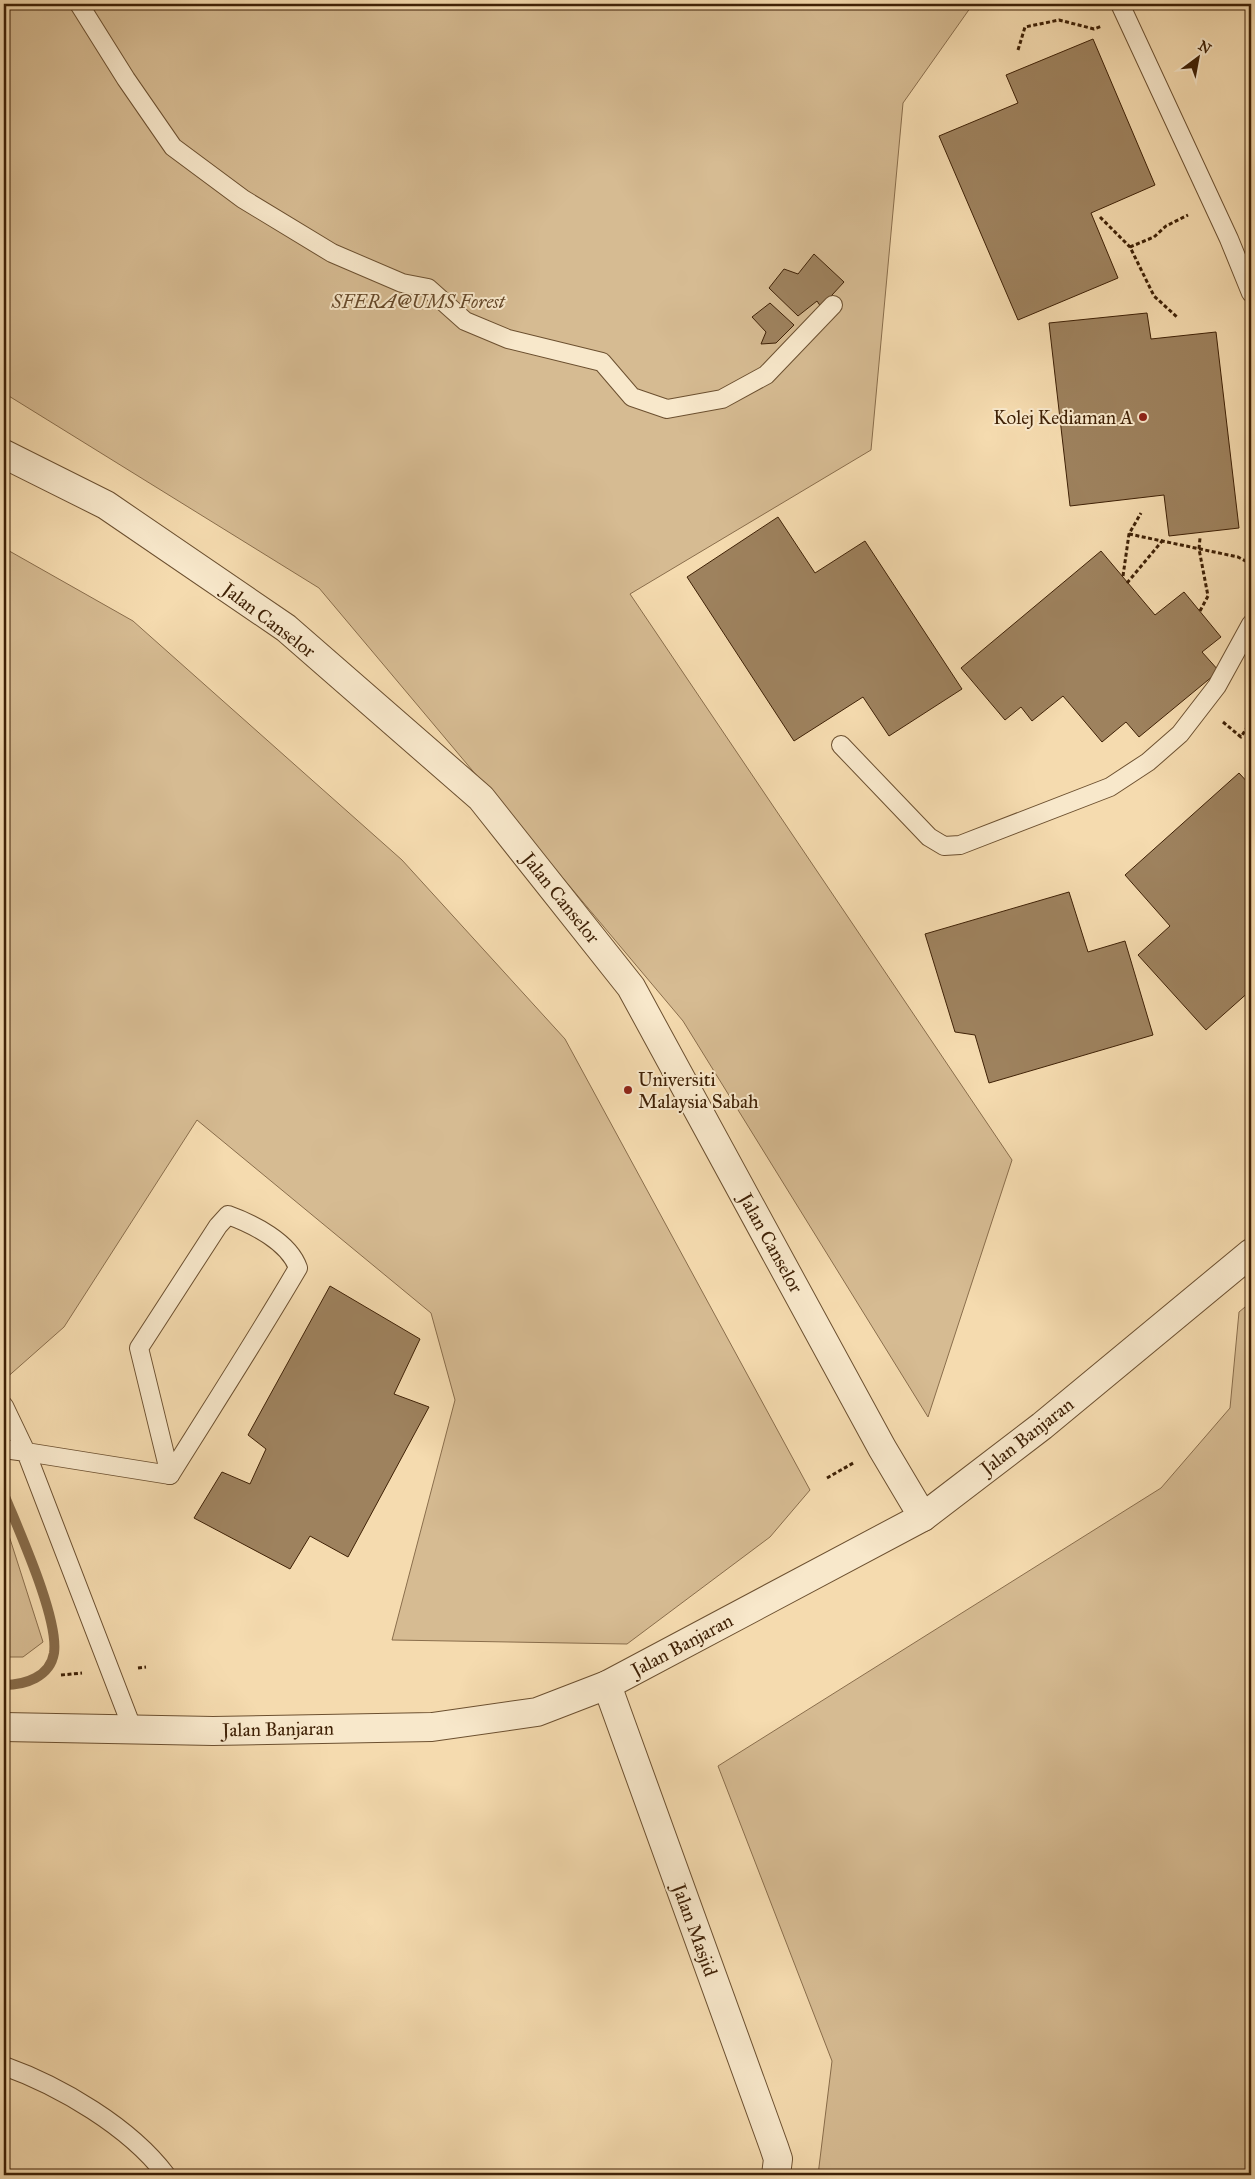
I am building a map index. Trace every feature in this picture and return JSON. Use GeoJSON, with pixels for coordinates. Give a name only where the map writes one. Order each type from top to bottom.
{"type":"FeatureCollection","features":[{"type":"Feature","properties":{"kind":"street","name":"Jalan Canselor"},"geometry":{"type":"LineString","coordinates":[[4,454],[106,505],[286,628],[481,798],[631,987],[882,1448],[923,1517]]}},
{"type":"Feature","properties":{"kind":"street","name":"Jalan Banjaran"},"geometry":{"type":"LineString","coordinates":[[4,1727],[213,1731],[432,1727],[536,1712],[607,1685],[923,1517],[1042,1426],[1251,1253]]}},
{"type":"Feature","properties":{"kind":"street","name":"Jalan Masjid"},"geometry":{"type":"LineString","coordinates":[[607,1685],[774,2147],[778,2159],[776,2175]]}},
{"type":"Feature","properties":{"kind":"lane"},"geometry":{"type":"LineString","coordinates":[[79,4],[126,79],[173,147],[243,198],[332,253],[402,283],[428,288],[465,321],[508,339],[602,362],[632,397],[667,409],[722,399],[766,375],[833,305]]}},
{"type":"Feature","properties":{"kind":"lane"},"geometry":{"type":"LineString","coordinates":[[1123,10],[1212,202],[1251,293]]}},
{"type":"Feature","properties":{"kind":"lane"},"geometry":{"type":"LineString","coordinates":[[841,745],[929,837],[944,846],[960,845],[1110,787],[1148,762],[1180,734],[1202,707],[1217,686],[1251,624]]}},
{"type":"Feature","properties":{"kind":"lane"},"geometry":{"type":"LineString","coordinates":[[228,1215],[254,1225],[294,1255],[298,1268],[252,1346],[219,1394],[170,1475],[139,1348],[218,1226],[228,1215]]}},
{"type":"Feature","properties":{"kind":"lane"},"geometry":{"type":"LineString","coordinates":[[4,1406],[26,1452],[134,1730]]}},
{"type":"Feature","properties":{"kind":"lane"},"geometry":{"type":"LineString","coordinates":[[4,1450],[170,1475]]}},
{"type":"Feature","properties":{"kind":"lane"},"geometry":{"type":"LineString","coordinates":[[4,2066],[34,2077],[97,2112],[155,2161],[166,2175]]}},
{"type":"Feature","properties":{"kind":"path"},"geometry":{"type":"LineString","coordinates":[[1018,50],[1025,28],[1059,20],[1094,29],[1123,10]]}},
{"type":"Feature","properties":{"kind":"path"},"geometry":{"type":"LineString","coordinates":[[1130,247],[1154,237],[1166,226],[1212,202]]}},
{"type":"Feature","properties":{"kind":"path"},"geometry":{"type":"LineString","coordinates":[[1100,217],[1130,247],[1154,296],[1177,317]]}},
{"type":"Feature","properties":{"kind":"path"},"geometry":{"type":"LineString","coordinates":[[1123,576],[1128,534],[1142,513]]}},
{"type":"Feature","properties":{"kind":"path"},"geometry":{"type":"LineString","coordinates":[[1128,534],[1238,557],[1251,564]]}},
{"type":"Feature","properties":{"kind":"path"},"geometry":{"type":"LineString","coordinates":[[1200,538],[1199,548],[1208,596],[1200,611]]}},
{"type":"Feature","properties":{"kind":"path"},"geometry":{"type":"LineString","coordinates":[[1127,583],[1163,540]]}},
{"type":"Feature","properties":{"kind":"path"},"geometry":{"type":"LineString","coordinates":[[1202,707],[1241,737],[1251,721]]}},
{"type":"Feature","properties":{"kind":"green space","name":"SFERA@UMS Forest"},"geometry":{"type":"Polygon","coordinates":[[[4,4],[973,4],[903,103],[871,450],[630,594],[1012,1160],[928,1417],[683,1021],[319,588],[4,393],[4,4]]]}},
{"type":"Feature","properties":{"kind":"green space"},"geometry":{"type":"Polygon","coordinates":[[[4,548],[133,621],[402,860],[565,1039],[810,1490],[770,1537],[627,1644],[392,1640],[455,1400],[431,1313],[197,1120],[64,1327],[4,1380],[4,548]]]}},
{"type":"Feature","properties":{"kind":"green space"},"geometry":{"type":"Polygon","coordinates":[[[1251,1302],[1251,2175],[818,2175],[832,2061],[718,1766],[1161,1488],[1230,1408],[1239,1312],[1251,1302]]]}},
{"type":"Feature","properties":{"kind":"green space"},"geometry":{"type":"Polygon","coordinates":[[[4,1520],[43,1642],[23,1657],[4,1657],[4,1520]]]}},
{"type":"Feature","properties":{"kind":"building"},"geometry":{"type":"Polygon","coordinates":[[[1093,39],[1155,185],[1091,213],[1118,278],[1018,320],[939,136],[1018,103],[1006,75],[1093,39]]]}},
{"type":"Feature","properties":{"kind":"building"},"geometry":{"type":"Polygon","coordinates":[[[814,254],[844,282],[821,307],[817,301],[798,316],[769,288],[784,269],[798,274],[814,254]]]}},
{"type":"Feature","properties":{"kind":"building"},"geometry":{"type":"Polygon","coordinates":[[[770,303],[794,325],[776,343],[761,344],[766,332],[752,317],[770,303]]]}},
{"type":"Feature","properties":{"kind":"building","name":"Kolej Kediaman A"},"geometry":{"type":"Polygon","coordinates":[[[1147,313],[1151,339],[1216,332],[1239,528],[1169,536],[1164,495],[1070,506],[1049,323],[1147,313]]]}},
{"type":"Feature","properties":{"kind":"building"},"geometry":{"type":"Polygon","coordinates":[[[778,517],[815,573],[865,541],[962,689],[889,736],[863,697],[794,741],[687,577],[778,517]]]}},
{"type":"Feature","properties":{"kind":"building"},"geometry":{"type":"Polygon","coordinates":[[[1101,551],[1155,615],[1184,592],[1221,637],[1202,652],[1219,671],[1139,737],[1126,722],[1102,742],[1063,696],[1032,721],[1021,707],[1005,720],[961,668],[1101,551]]]}},
{"type":"Feature","properties":{"kind":"building"},"geometry":{"type":"Polygon","coordinates":[[[1239,773],[1251,786],[1251,990],[1206,1030],[1138,955],[1170,926],[1125,875],[1239,773]]]}},
{"type":"Feature","properties":{"kind":"building"},"geometry":{"type":"Polygon","coordinates":[[[1069,892],[1088,952],[1125,941],[1153,1035],[989,1083],[975,1035],[955,1032],[925,934],[1069,892]]]}},
{"type":"Feature","properties":{"kind":"building"},"geometry":{"type":"Polygon","coordinates":[[[330,1286],[420,1339],[394,1394],[429,1407],[348,1557],[310,1536],[290,1569],[194,1518],[222,1472],[250,1484],[266,1449],[248,1435],[330,1286]]]}},
{"type":"Feature","properties":{"kind":"waterway"},"geometry":{"type":"LineString","coordinates":[[4,1494],[44,1597],[54,1638],[52,1661],[42,1674],[28,1681],[4,1685]]}},
{"type":"Feature","properties":{"kind":"place","name":"Kolej Kediaman A"},"geometry":{"type":"Point","coordinates":[1143,417]}},
{"type":"Feature","properties":{"kind":"place","name":"Universiti Malaysia Sabah"},"geometry":{"type":"Point","coordinates":[628,1090]}}]}
